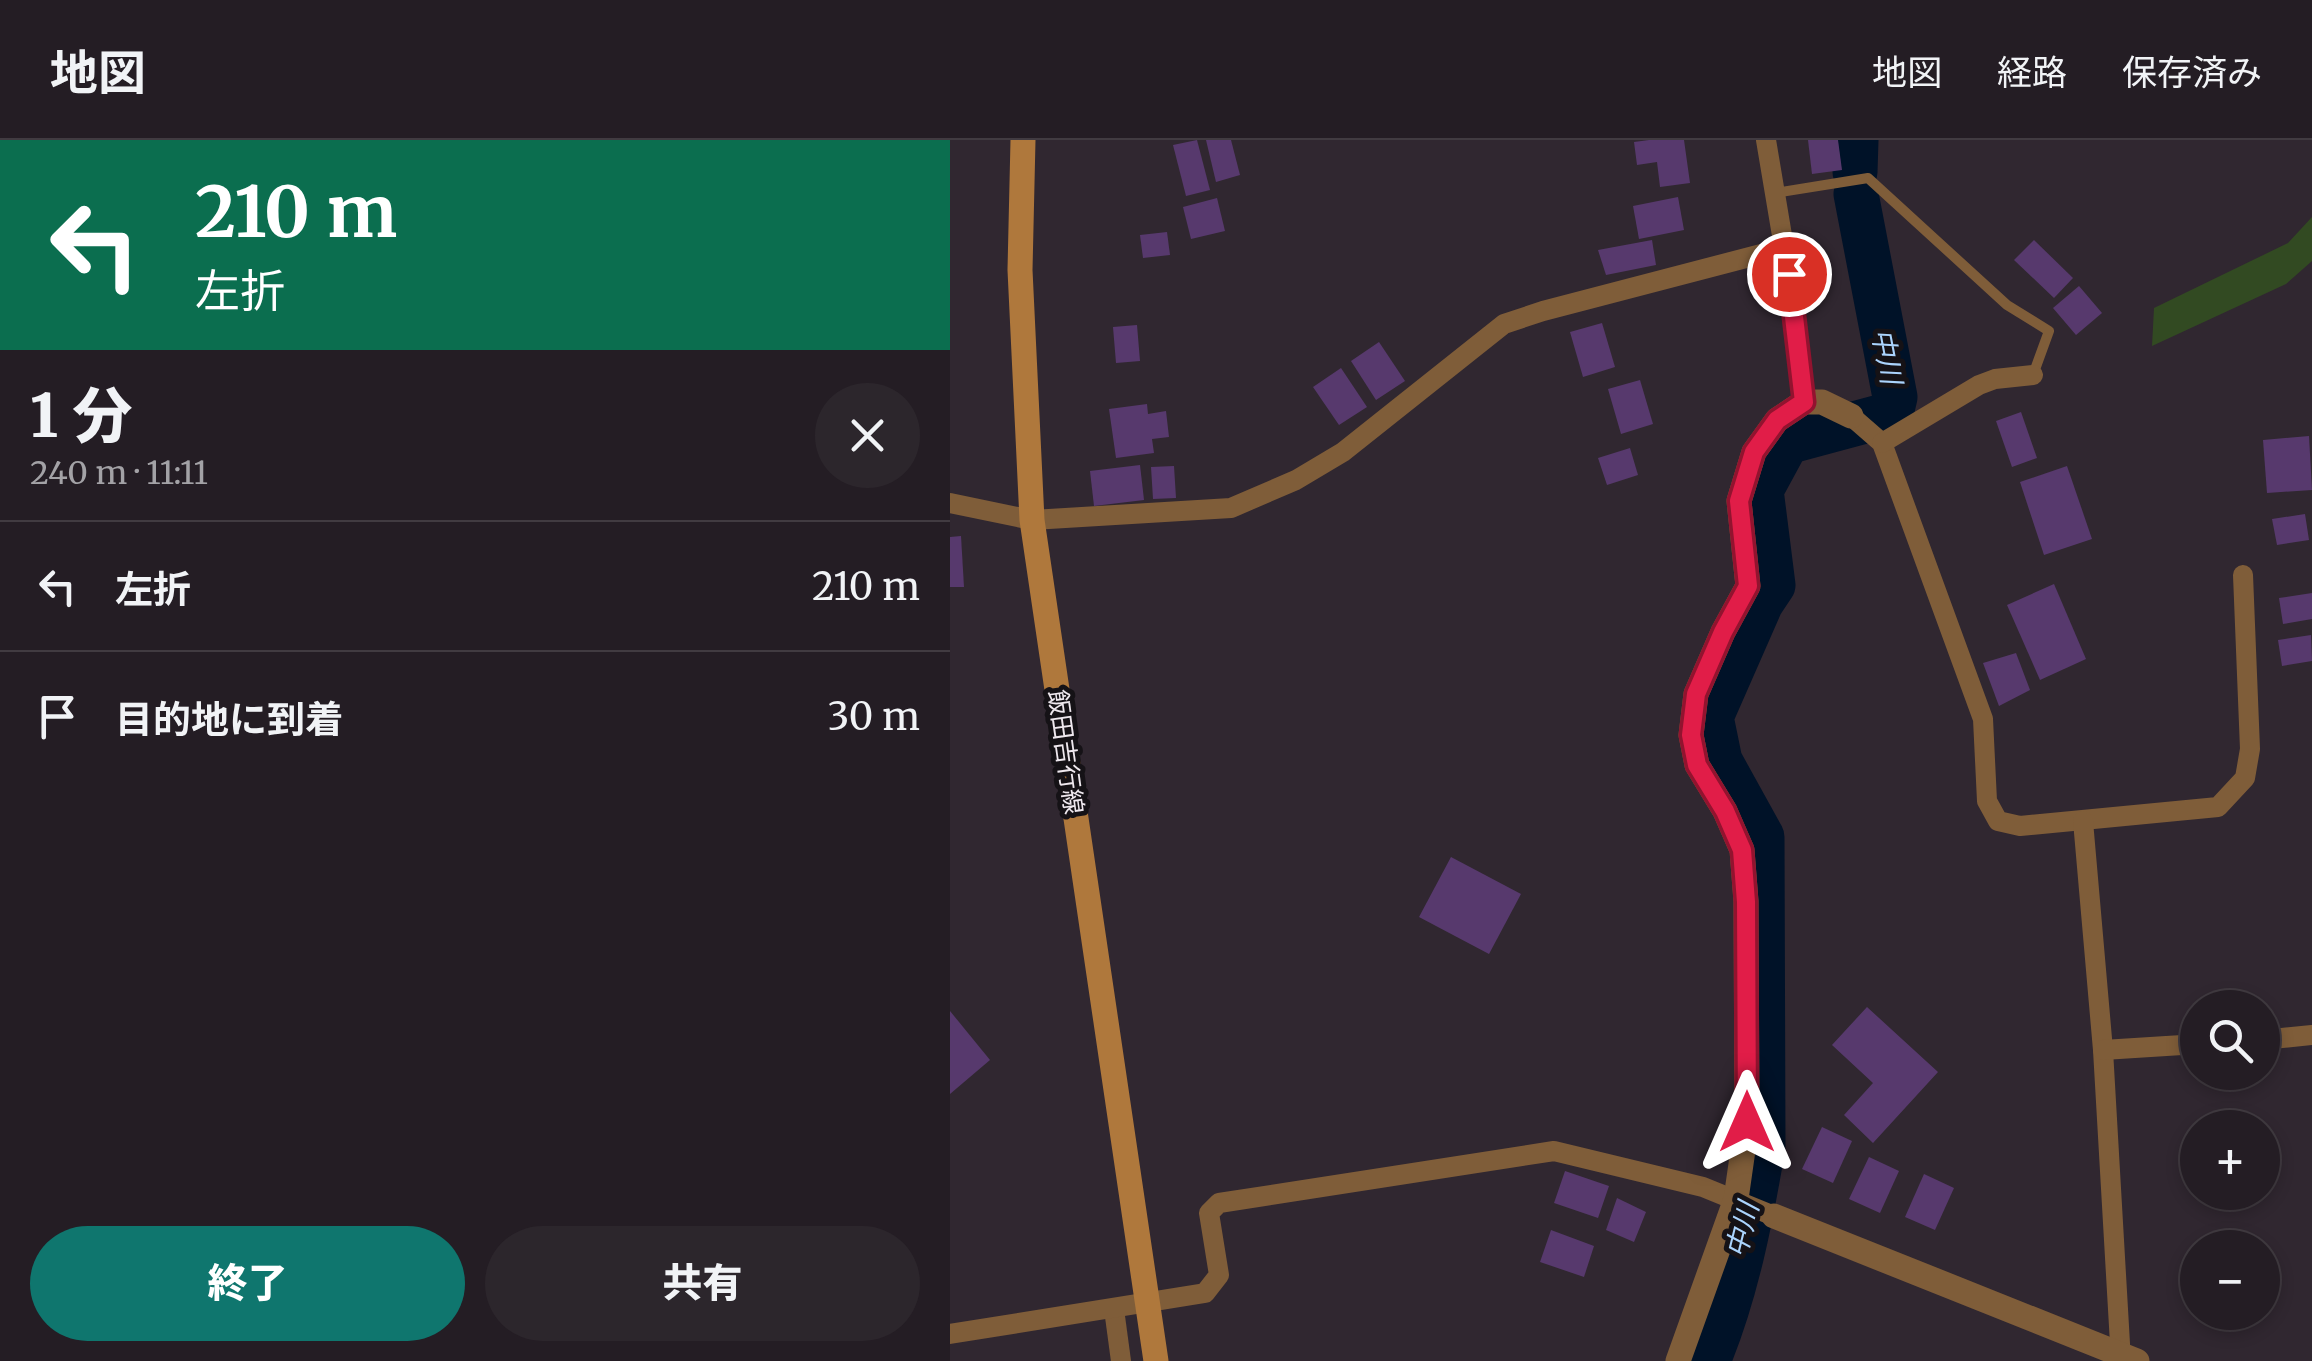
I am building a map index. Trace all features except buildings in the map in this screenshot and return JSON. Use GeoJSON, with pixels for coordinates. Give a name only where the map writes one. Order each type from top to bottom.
{"type":"FeatureCollection","features":[{"type":"Feature","properties":{"kind":"main road","name":"飯田吉行線"},"geometry":{"type":"LineString","coordinates":[[1023,140],[1020,270],[1032,520],[1156,1361]]}},
{"type":"Feature","properties":{"kind":"street"},"geometry":{"type":"LineString","coordinates":[[1766,140],[1804,402]]}},
{"type":"Feature","properties":{"kind":"street"},"geometry":{"type":"LineString","coordinates":[[950,504],[1032,520],[1231,508],[1296,480],[1344,452],[1504,324],[1784,248]]}},
{"type":"Feature","properties":{"kind":"street"},"geometry":{"type":"LineString","coordinates":[[1868,430],[1994,379],[2034,376]]}},
{"type":"Feature","properties":{"kind":"street"},"geometry":{"type":"LineString","coordinates":[[1678,1361],[1739,1201],[1747,1122],[1746,902],[1742,850],[1725,811],[1697,765],[1691,735],[1696,694],[1748,586],[1739,501],[1754,452],[1777,420],[1804,402],[1822,402],[1868,430],[1983,719],[1986,801],[1998,822],[2020,826],[2083,822],[2218,807],[2245,778],[2250,750],[2243,575]]}},
{"type":"Feature","properties":{"kind":"street"},"geometry":{"type":"LineString","coordinates":[[950,1334],[1204,1293],[1219,1275],[1209,1213],[1219,1203],[1554,1151],[1702,1187],[2127,1359],[2083,822]]}},
{"type":"Feature","properties":{"kind":"street"},"geometry":{"type":"LineString","coordinates":[[2280,1039],[2312,1036]]}},
{"type":"Feature","properties":{"kind":"street"},"geometry":{"type":"LineString","coordinates":[[2103,1050],[2180,1045]]}},
{"type":"Feature","properties":{"kind":"street"},"geometry":{"type":"LineString","coordinates":[[1114,1309],[1121,1361]]}},
{"type":"Feature","properties":{"kind":"lane"},"geometry":{"type":"LineString","coordinates":[[1775,193],[1868,178],[2007,305],[2049,331],[2034,376]]}},
{"type":"Feature","properties":{"kind":"green space"},"geometry":{"type":"Polygon","coordinates":[[[2312,217],[2312,261],[2286,284],[2152,346],[2154,308],[2288,243],[2312,217]]]}},
{"type":"Feature","properties":{"kind":"waterway","name":"中川"},"geometry":{"type":"LineString","coordinates":[[1855,172],[1856,140]]}},
{"type":"Feature","properties":{"kind":"waterway","name":"中川"},"geometry":{"type":"LineString","coordinates":[[1708,1361],[1741,1255],[1763,1146],[1762,837],[1720,761],[1711,717],[1761,603],[1773,585],[1761,490],[1787,442],[1891,414],[1895,397],[1856,194]]}},
{"type":"Feature","properties":{"kind":"route"},"geometry":{"type":"LineString","coordinates":[[1747,1122],[1746,902],[1742,850],[1725,811],[1697,765],[1691,735],[1696,694],[1748,586],[1739,501],[1754,452],[1777,420],[1804,402],[1789,274]]}}]}
